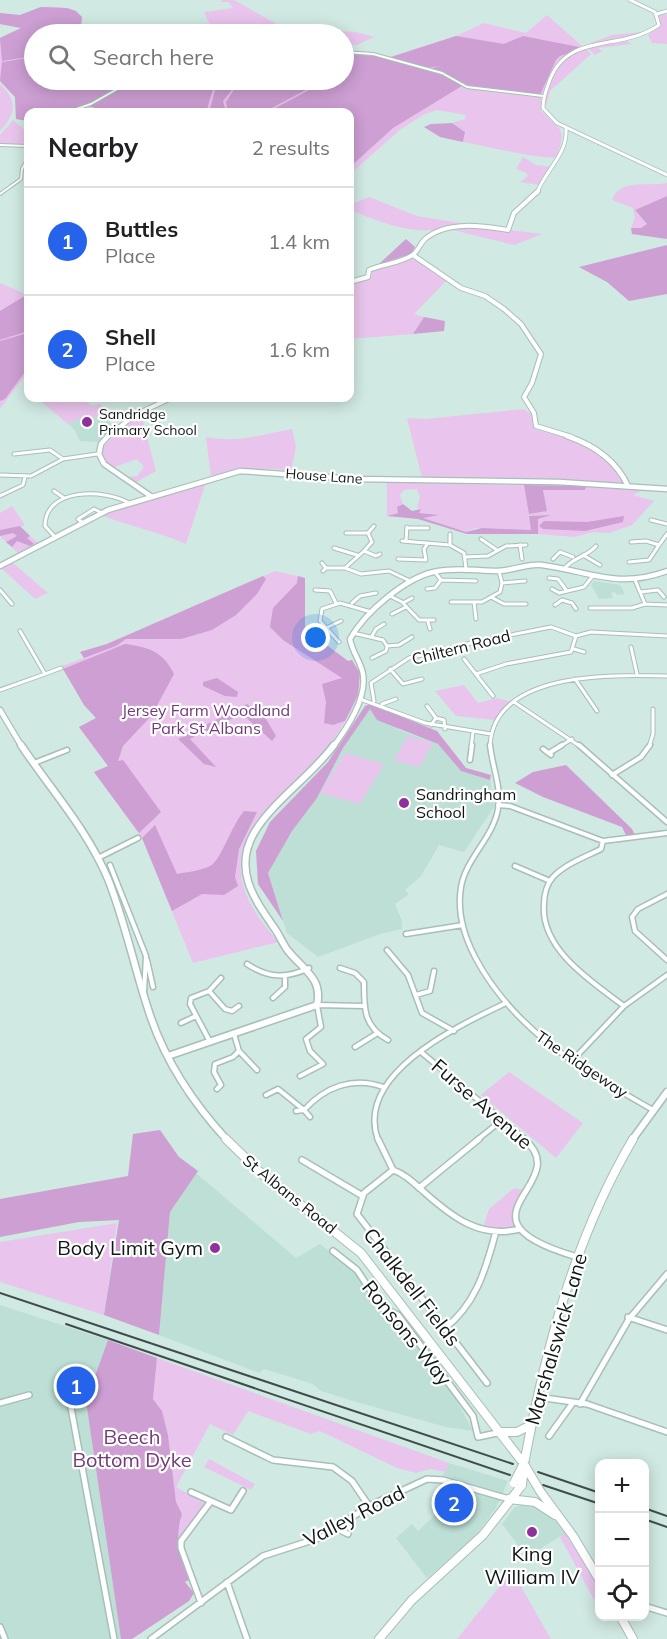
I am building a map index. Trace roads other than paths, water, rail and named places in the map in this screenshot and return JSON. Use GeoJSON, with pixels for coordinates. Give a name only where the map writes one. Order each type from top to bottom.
{"type":"FeatureCollection","features":[{"type":"Feature","properties":{"kind":"main road","name":"House Lane"},"geometry":{"type":"LineString","coordinates":[[3,565],[102,513],[152,496]]}},
{"type":"Feature","properties":{"kind":"main road","name":"St Albans Road"},"geometry":{"type":"LineString","coordinates":[[168,1056],[196,1103],[247,1161],[330,1225],[361,1253],[498,1432],[523,1460]]}},
{"type":"Feature","properties":{"kind":"main road"},"geometry":{"type":"LineString","coordinates":[[518,1484],[523,1460]]}},
{"type":"Feature","properties":{"kind":"street"},"geometry":{"type":"LineString","coordinates":[[630,0],[657,14],[667,11]]}},
{"type":"Feature","properties":{"kind":"street"},"geometry":{"type":"LineString","coordinates":[[657,14],[659,25],[647,34],[562,56],[551,72],[543,96],[546,113],[566,128],[667,175]]}},
{"type":"Feature","properties":{"kind":"street"},"geometry":{"type":"LineString","coordinates":[[354,53],[379,55],[442,73],[467,87],[543,96]]}},
{"type":"Feature","properties":{"kind":"street"},"geometry":{"type":"LineString","coordinates":[[80,108],[116,90]]}},
{"type":"Feature","properties":{"kind":"street"},"geometry":{"type":"LineString","coordinates":[[354,281],[368,277],[369,270],[413,255],[426,238],[445,230],[474,225],[508,230],[514,213],[537,193],[542,182],[554,168],[567,140],[566,128]]}},
{"type":"Feature","properties":{"kind":"street"},"geometry":{"type":"LineString","coordinates":[[0,145],[24,146]]}},
{"type":"Feature","properties":{"kind":"street"},"geometry":{"type":"LineString","coordinates":[[0,194],[21,179],[24,165]]}},
{"type":"Feature","properties":{"kind":"street"},"geometry":{"type":"LineString","coordinates":[[413,255],[461,288],[492,300],[521,324],[541,354],[532,383],[524,397],[534,413],[536,426],[570,436],[604,455],[622,470],[628,486]]}},
{"type":"Feature","properties":{"kind":"street"},"geometry":{"type":"LineString","coordinates":[[98,454],[105,440],[131,417],[163,402]]}},
{"type":"Feature","properties":{"kind":"street"},"geometry":{"type":"LineString","coordinates":[[14,454],[50,450],[63,459]]}},
{"type":"Feature","properties":{"kind":"street"},"geometry":{"type":"LineString","coordinates":[[0,475],[25,477],[36,474],[63,459],[98,454]]}},
{"type":"Feature","properties":{"kind":"street"},"geometry":{"type":"LineString","coordinates":[[98,454],[104,464],[152,496]]}},
{"type":"Feature","properties":{"kind":"street","name":"House Lane"},"geometry":{"type":"LineString","coordinates":[[152,496],[225,474],[250,470],[356,479],[559,482],[667,489]]}},
{"type":"Feature","properties":{"kind":"street"},"geometry":{"type":"LineString","coordinates":[[0,496],[23,485],[25,477]]}},
{"type":"Feature","properties":{"kind":"street"},"geometry":{"type":"LineString","coordinates":[[54,491],[64,498]]}},
{"type":"Feature","properties":{"kind":"street"},"geometry":{"type":"LineString","coordinates":[[55,537],[46,528],[46,517],[55,504],[64,498],[82,493],[103,493],[117,496],[129,503]]}},
{"type":"Feature","properties":{"kind":"street"},"geometry":{"type":"LineString","coordinates":[[83,523],[78,519],[84,513],[94,509],[102,513]]}},
{"type":"Feature","properties":{"kind":"street"},"geometry":{"type":"LineString","coordinates":[[629,562],[649,560],[667,534],[667,524],[651,520]]}},
{"type":"Feature","properties":{"kind":"street"},"geometry":{"type":"LineString","coordinates":[[368,533],[374,525]]}},
{"type":"Feature","properties":{"kind":"street"},"geometry":{"type":"LineString","coordinates":[[428,528],[407,527],[404,541],[450,545],[461,550],[465,557],[466,569]]}},
{"type":"Feature","properties":{"kind":"street"},"geometry":{"type":"LineString","coordinates":[[346,533],[368,533]]}},
{"type":"Feature","properties":{"kind":"street"},"geometry":{"type":"LineString","coordinates":[[345,568],[372,542],[368,533]]}},
{"type":"Feature","properties":{"kind":"street"},"geometry":{"type":"LineString","coordinates":[[450,534],[450,545]]}},
{"type":"Feature","properties":{"kind":"street"},"geometry":{"type":"LineString","coordinates":[[481,539],[498,550]]}},
{"type":"Feature","properties":{"kind":"street"},"geometry":{"type":"LineString","coordinates":[[631,542],[646,541],[659,545]]}},
{"type":"Feature","properties":{"kind":"street"},"geometry":{"type":"LineString","coordinates":[[398,559],[426,560],[424,549],[428,543]]}},
{"type":"Feature","properties":{"kind":"street"},"geometry":{"type":"LineString","coordinates":[[520,545],[522,559]]}},
{"type":"Feature","properties":{"kind":"street"},"geometry":{"type":"LineString","coordinates":[[465,557],[488,556],[506,546],[526,545]]}},
{"type":"Feature","properties":{"kind":"street"},"geometry":{"type":"LineString","coordinates":[[553,559],[560,552],[573,557],[583,555],[596,546]]}},
{"type":"Feature","properties":{"kind":"street"},"geometry":{"type":"LineString","coordinates":[[333,548],[357,555]]}},
{"type":"Feature","properties":{"kind":"street"},"geometry":{"type":"LineString","coordinates":[[364,551],[376,556],[380,554]]}},
{"type":"Feature","properties":{"kind":"street"},"geometry":{"type":"LineString","coordinates":[[583,555],[600,565]]}},
{"type":"Feature","properties":{"kind":"street"},"geometry":{"type":"LineString","coordinates":[[564,570],[573,557]]}},
{"type":"Feature","properties":{"kind":"street"},"geometry":{"type":"LineString","coordinates":[[0,559],[3,565]]}},
{"type":"Feature","properties":{"kind":"street"},"geometry":{"type":"LineString","coordinates":[[322,563],[324,570],[345,568],[358,574],[389,571],[410,581]]}},
{"type":"Feature","properties":{"kind":"street"},"geometry":{"type":"LineString","coordinates":[[300,1076],[323,1064],[306,1045],[306,1040],[321,1027],[317,1005],[319,989],[309,968],[290,952],[254,901],[245,876],[246,853],[260,824],[321,762],[349,722],[360,699],[363,675],[350,646],[352,633],[371,612],[410,581],[435,571],[466,569],[499,571],[539,564],[592,577],[635,580],[667,571]]}},
{"type":"Feature","properties":{"kind":"street"},"geometry":{"type":"LineString","coordinates":[[435,571],[441,580]]}},
{"type":"Feature","properties":{"kind":"street"},"geometry":{"type":"LineString","coordinates":[[451,602],[474,602],[491,597],[502,589],[499,571]]}},
{"type":"Feature","properties":{"kind":"street"},"geometry":{"type":"LineString","coordinates":[[559,593],[584,587],[592,577]]}},
{"type":"Feature","properties":{"kind":"street"},"geometry":{"type":"LineString","coordinates":[[549,578],[558,579],[567,591]]}},
{"type":"Feature","properties":{"kind":"street"},"geometry":{"type":"LineString","coordinates":[[441,580],[476,582]]}},
{"type":"Feature","properties":{"kind":"street"},"geometry":{"type":"LineString","coordinates":[[427,589],[435,588],[441,580]]}},
{"type":"Feature","properties":{"kind":"street"},"geometry":{"type":"LineString","coordinates":[[635,580],[645,604]]}},
{"type":"Feature","properties":{"kind":"street"},"geometry":{"type":"LineString","coordinates":[[502,583],[525,581]]}},
{"type":"Feature","properties":{"kind":"street"},"geometry":{"type":"LineString","coordinates":[[552,589],[559,593],[562,600]]}},
{"type":"Feature","properties":{"kind":"street"},"geometry":{"type":"LineString","coordinates":[[641,592],[660,589],[664,597]]}},
{"type":"Feature","properties":{"kind":"street"},"geometry":{"type":"LineString","coordinates":[[0,590],[12,604]]}},
{"type":"Feature","properties":{"kind":"street"},"geometry":{"type":"LineString","coordinates":[[315,590],[330,591],[336,603]]}},
{"type":"Feature","properties":{"kind":"street"},"geometry":{"type":"LineString","coordinates":[[352,603],[360,596],[376,593]]}},
{"type":"Feature","properties":{"kind":"street"},"geometry":{"type":"LineString","coordinates":[[390,596],[405,605],[413,617],[428,622],[434,620]]}},
{"type":"Feature","properties":{"kind":"street"},"geometry":{"type":"LineString","coordinates":[[491,597],[504,604],[526,603]]}},
{"type":"Feature","properties":{"kind":"street"},"geometry":{"type":"LineString","coordinates":[[392,614],[412,598]]}},
{"type":"Feature","properties":{"kind":"street"},"geometry":{"type":"LineString","coordinates":[[555,605],[562,600]]}},
{"type":"Feature","properties":{"kind":"street"},"geometry":{"type":"LineString","coordinates":[[562,600],[572,603],[576,609]]}},
{"type":"Feature","properties":{"kind":"street"},"geometry":{"type":"LineString","coordinates":[[474,602],[477,619]]}},
{"type":"Feature","properties":{"kind":"street"},"geometry":{"type":"LineString","coordinates":[[339,642],[320,621],[320,612],[326,606],[336,603],[352,603],[371,612]]}},
{"type":"Feature","properties":{"kind":"street"},"geometry":{"type":"LineString","coordinates":[[590,608],[608,605],[637,608],[645,604],[667,605]]}},
{"type":"Feature","properties":{"kind":"street"},"geometry":{"type":"LineString","coordinates":[[326,628],[341,621]]}},
{"type":"Feature","properties":{"kind":"street"},"geometry":{"type":"LineString","coordinates":[[428,622],[430,629]]}},
{"type":"Feature","properties":{"kind":"street"},"geometry":{"type":"LineString","coordinates":[[372,636],[376,629],[384,624]]}},
{"type":"Feature","properties":{"kind":"street","name":"Chiltern Road"},"geometry":{"type":"LineString","coordinates":[[374,701],[371,683],[408,658],[542,628],[558,628],[576,636]]}},
{"type":"Feature","properties":{"kind":"street"},"geometry":{"type":"LineString","coordinates":[[20,631],[45,674]]}},
{"type":"Feature","properties":{"kind":"street"},"geometry":{"type":"LineString","coordinates":[[574,650],[576,636],[591,632],[667,636]]}},
{"type":"Feature","properties":{"kind":"street"},"geometry":{"type":"LineString","coordinates":[[352,633],[383,640],[387,646]]}},
{"type":"Feature","properties":{"kind":"street"},"geometry":{"type":"LineString","coordinates":[[387,646],[399,645],[412,637]]}},
{"type":"Feature","properties":{"kind":"street"},"geometry":{"type":"LineString","coordinates":[[372,658],[382,655],[387,646]]}},
{"type":"Feature","properties":{"kind":"street"},"geometry":{"type":"LineString","coordinates":[[631,647],[638,674]]}},
{"type":"Feature","properties":{"kind":"street"},"geometry":{"type":"LineString","coordinates":[[476,674],[506,664],[567,654],[574,650],[584,652]]}},
{"type":"Feature","properties":{"kind":"street"},"geometry":{"type":"LineString","coordinates":[[464,659],[493,696]]}},
{"type":"Feature","properties":{"kind":"street"},"geometry":{"type":"LineString","coordinates":[[0,690],[61,668]]}},
{"type":"Feature","properties":{"kind":"street"},"geometry":{"type":"LineString","coordinates":[[390,669],[403,684],[422,679]]}},
{"type":"Feature","properties":{"kind":"street"},"geometry":{"type":"LineString","coordinates":[[667,676],[638,674],[575,679],[546,686],[514,702],[497,719],[491,734],[490,750],[498,805],[510,807],[603,841],[667,833]]}},
{"type":"Feature","properties":{"kind":"street"},"geometry":{"type":"LineString","coordinates":[[575,679],[597,709]]}},
{"type":"Feature","properties":{"kind":"street"},"geometry":{"type":"LineString","coordinates":[[360,699],[374,701],[399,714],[445,729],[491,734]]}},
{"type":"Feature","properties":{"kind":"street"},"geometry":{"type":"LineString","coordinates":[[382,704],[396,699]]}},
{"type":"Feature","properties":{"kind":"street"},"geometry":{"type":"LineString","coordinates":[[514,702],[572,740],[667,822]]}},
{"type":"Feature","properties":{"kind":"street"},"geometry":{"type":"LineString","coordinates":[[428,706],[436,718],[446,721],[445,729]]}},
{"type":"Feature","properties":{"kind":"street"},"geometry":{"type":"LineString","coordinates":[[612,775],[647,754],[653,741],[653,709]]}},
{"type":"Feature","properties":{"kind":"street","name":"St Albans Road"},"geometry":{"type":"LineString","coordinates":[[0,710],[98,858],[129,939],[142,995],[168,1056]]}},
{"type":"Feature","properties":{"kind":"street"},"geometry":{"type":"LineString","coordinates":[[431,725],[436,718]]}},
{"type":"Feature","properties":{"kind":"street"},"geometry":{"type":"LineString","coordinates":[[470,760],[473,732]]}},
{"type":"Feature","properties":{"kind":"street"},"geometry":{"type":"LineString","coordinates":[[543,749],[550,754],[572,740]]}},
{"type":"Feature","properties":{"kind":"street"},"geometry":{"type":"LineString","coordinates":[[33,763],[67,750]]}},
{"type":"Feature","properties":{"kind":"street","name":"The Ridgeway"},"geometry":{"type":"LineString","coordinates":[[498,805],[494,820],[468,865],[461,885],[463,926],[478,966],[504,1005],[521,1022],[572,1061],[653,1110]]}},
{"type":"Feature","properties":{"kind":"street"},"geometry":{"type":"LineString","coordinates":[[98,858],[138,838]]}},
{"type":"Feature","properties":{"kind":"street"},"geometry":{"type":"LineString","coordinates":[[603,841],[601,849],[550,881],[542,905],[542,916],[552,939],[577,968],[624,1006]]}},
{"type":"Feature","properties":{"kind":"street"},"geometry":{"type":"LineString","coordinates":[[110,865],[146,956],[153,987]]}},
{"type":"Feature","properties":{"kind":"street"},"geometry":{"type":"LineString","coordinates":[[515,867],[550,881]]}},
{"type":"Feature","properties":{"kind":"street"},"geometry":{"type":"LineString","coordinates":[[667,894],[638,909],[632,917],[632,924],[635,931],[667,960]]}},
{"type":"Feature","properties":{"kind":"street"},"geometry":{"type":"LineString","coordinates":[[406,934],[463,926]]}},
{"type":"Feature","properties":{"kind":"street"},"geometry":{"type":"LineString","coordinates":[[387,950],[408,975],[422,1013],[454,1031]]}},
{"type":"Feature","properties":{"kind":"street"},"geometry":{"type":"LineString","coordinates":[[142,995],[146,956]]}},
{"type":"Feature","properties":{"kind":"street"},"geometry":{"type":"LineString","coordinates":[[247,964],[262,974],[285,978],[309,968]]}},
{"type":"Feature","properties":{"kind":"street"},"geometry":{"type":"LineString","coordinates":[[340,968],[355,973],[364,982],[366,1023],[376,1034],[388,1040]]}},
{"type":"Feature","properties":{"kind":"street"},"geometry":{"type":"LineString","coordinates":[[416,995],[430,991],[434,971]]}},
{"type":"Feature","properties":{"kind":"street"},"geometry":{"type":"LineString","coordinates":[[572,1061],[624,1006],[667,975]]}},
{"type":"Feature","properties":{"kind":"street"},"geometry":{"type":"LineString","coordinates":[[209,1040],[190,1004],[191,998],[209,991],[220,978]]}},
{"type":"Feature","properties":{"kind":"street"},"geometry":{"type":"LineString","coordinates":[[273,998],[285,987],[285,978]]}},
{"type":"Feature","properties":{"kind":"street"},"geometry":{"type":"LineString","coordinates":[[209,991],[225,1009],[232,1011],[239,1006]]}},
{"type":"Feature","properties":{"kind":"street"},"geometry":{"type":"LineString","coordinates":[[168,1056],[209,1040],[234,1034],[317,1005],[364,1006]]}},
{"type":"Feature","properties":{"kind":"street"},"geometry":{"type":"LineString","coordinates":[[393,1170],[375,1131],[377,1102],[383,1087],[421,1052],[454,1031],[504,1005]]}},
{"type":"Feature","properties":{"kind":"street"},"geometry":{"type":"LineString","coordinates":[[181,1023],[196,1016]]}},
{"type":"Feature","properties":{"kind":"street"},"geometry":{"type":"LineString","coordinates":[[234,1034],[239,1051],[257,1070]]}},
{"type":"Feature","properties":{"kind":"street"},"geometry":{"type":"LineString","coordinates":[[355,1047],[376,1034]]}},
{"type":"Feature","properties":{"kind":"street"},"geometry":{"type":"LineString","coordinates":[[227,1081],[219,1087],[214,1072],[215,1064],[233,1057],[239,1051]]}},
{"type":"Feature","properties":{"kind":"street","name":"Furse Avenue"},"geometry":{"type":"LineString","coordinates":[[421,1052],[533,1146],[539,1155],[541,1164],[539,1173],[518,1200],[515,1210],[520,1229]]}},
{"type":"Feature","properties":{"kind":"street"},"geometry":{"type":"LineString","coordinates":[[296,1111],[304,1110],[312,1099],[339,1086],[376,1083],[383,1087]]}},
{"type":"Feature","properties":{"kind":"street"},"geometry":{"type":"LineString","coordinates":[[266,1095],[278,1089],[310,1117]]}},
{"type":"Feature","properties":{"kind":"street","name":"Marshalswick Lane"},"geometry":{"type":"LineString","coordinates":[[523,1460],[576,1257],[615,1171],[667,1092]]}},
{"type":"Feature","properties":{"kind":"street"},"geometry":{"type":"LineString","coordinates":[[419,1188],[502,1120]]}},
{"type":"Feature","properties":{"kind":"street"},"geometry":{"type":"LineString","coordinates":[[302,1160],[361,1195],[393,1170]]}},
{"type":"Feature","properties":{"kind":"street"},"geometry":{"type":"LineString","coordinates":[[393,1170],[402,1172],[462,1222],[495,1235],[520,1229],[529,1239],[539,1245],[576,1257]]}},
{"type":"Feature","properties":{"kind":"street","name":"Chalkdell Fields"},"geometry":{"type":"LineString","coordinates":[[361,1195],[357,1205],[361,1222],[487,1383]]}},
{"type":"Feature","properties":{"kind":"street"},"geometry":{"type":"LineString","coordinates":[[444,1329],[472,1300],[486,1267],[495,1235]]}},
{"type":"Feature","properties":{"kind":"street","name":"Ronsons Way"},"geometry":{"type":"LineString","coordinates":[[333,1251],[357,1270],[382,1308],[398,1315],[473,1416],[478,1437],[498,1432]]}},
{"type":"Feature","properties":{"kind":"street"},"geometry":{"type":"LineString","coordinates":[[580,1404],[628,1317],[644,1296],[667,1274]]}},
{"type":"Feature","properties":{"kind":"street"},"geometry":{"type":"LineString","coordinates":[[628,1317],[667,1330]]}},
{"type":"Feature","properties":{"kind":"street"},"geometry":{"type":"LineString","coordinates":[[0,1403],[29,1395]]}},
{"type":"Feature","properties":{"kind":"street"},"geometry":{"type":"LineString","coordinates":[[69,1397],[114,1639]]}},
{"type":"Feature","properties":{"kind":"street"},"geometry":{"type":"LineString","coordinates":[[538,1397],[580,1404],[667,1432]]}},
{"type":"Feature","properties":{"kind":"street"},"geometry":{"type":"LineString","coordinates":[[549,1436],[572,1404]]}},
{"type":"Feature","properties":{"kind":"street"},"geometry":{"type":"LineString","coordinates":[[498,1432],[517,1432],[531,1425]]}},
{"type":"Feature","properties":{"kind":"street"},"geometry":{"type":"LineString","coordinates":[[226,1437],[273,1460],[333,1467],[352,1481],[369,1506]]}},
{"type":"Feature","properties":{"kind":"street"},"geometry":{"type":"LineString","coordinates":[[523,1460],[540,1491],[595,1573]]}},
{"type":"Feature","properties":{"kind":"street","name":"Valley Road"},"geometry":{"type":"LineString","coordinates":[[151,1639],[262,1556],[305,1543],[335,1528],[369,1506],[427,1479],[435,1478],[509,1499]]}},
{"type":"Feature","properties":{"kind":"street"},"geometry":{"type":"LineString","coordinates":[[379,1639],[412,1600],[483,1535],[518,1484]]}},
{"type":"Feature","properties":{"kind":"street"},"geometry":{"type":"LineString","coordinates":[[191,1492],[231,1510],[243,1491]]}},
{"type":"Feature","properties":{"kind":"street"},"geometry":{"type":"LineString","coordinates":[[509,1499],[535,1502],[560,1519]]}},
{"type":"Feature","properties":{"kind":"street"},"geometry":{"type":"LineString","coordinates":[[201,1603],[181,1548],[181,1541],[211,1502]]}},
{"type":"Feature","properties":{"kind":"street"},"geometry":{"type":"LineString","coordinates":[[335,1528],[348,1534]]}},
{"type":"Feature","properties":{"kind":"street"},"geometry":{"type":"LineString","coordinates":[[227,1582],[247,1639]]}},
{"type":"Feature","properties":{"kind":"street"},"geometry":{"type":"LineString","coordinates":[[649,1607],[667,1613]]}},
{"type":"Feature","properties":{"kind":"street"},"geometry":{"type":"LineString","coordinates":[[622,1621],[633,1639]]}},
{"type":"Feature","properties":{"kind":"street"},"geometry":{"type":"LineString","coordinates":[[0,1627],[5,1639]]}},
{"type":"Feature","properties":{"kind":"railway"},"geometry":{"type":"LineString","coordinates":[[0,1293],[513,1464]]}},
{"type":"Feature","properties":{"kind":"railway"},"geometry":{"type":"LineString","coordinates":[[66,1324],[510,1475]]}},
{"type":"Feature","properties":{"kind":"railway"},"geometry":{"type":"LineString","coordinates":[[538,1472],[595,1491]]}},
{"type":"Feature","properties":{"kind":"railway"},"geometry":{"type":"LineString","coordinates":[[543,1485],[595,1502]]}},
{"type":"Feature","properties":{"kind":"railway"},"geometry":{"type":"LineString","coordinates":[[649,1510],[667,1516]]}},
{"type":"Feature","properties":{"kind":"railway"},"geometry":{"type":"LineString","coordinates":[[649,1521],[667,1527]]}},
{"type":"Feature","properties":{"kind":"place","name":"Sandridge Primary School"},"geometry":{"type":"Point","coordinates":[87,422]}},
{"type":"Feature","properties":{"kind":"place","name":"Sandringham School"},"geometry":{"type":"Point","coordinates":[404,803]}},
{"type":"Feature","properties":{"kind":"place","name":"Body Limit Gym"},"geometry":{"type":"Point","coordinates":[215,1248]}},
{"type":"Feature","properties":{"kind":"place","name":"Buttles"},"geometry":{"type":"Point","coordinates":[76,1386]}},
{"type":"Feature","properties":{"kind":"place","name":"Shell"},"geometry":{"type":"Point","coordinates":[454,1503]}},
{"type":"Feature","properties":{"kind":"place","name":"King William IV"},"geometry":{"type":"Point","coordinates":[532,1532]}},
{"type":"Feature","properties":{"kind":"park label","name":"Jersey Farm Woodland Park St Albans"},"geometry":{"type":"Point","coordinates":[206,719]}},
{"type":"Feature","properties":{"kind":"park label","name":"Beech Bottom Dyke"},"geometry":{"type":"Point","coordinates":[132,1448]}}]}
